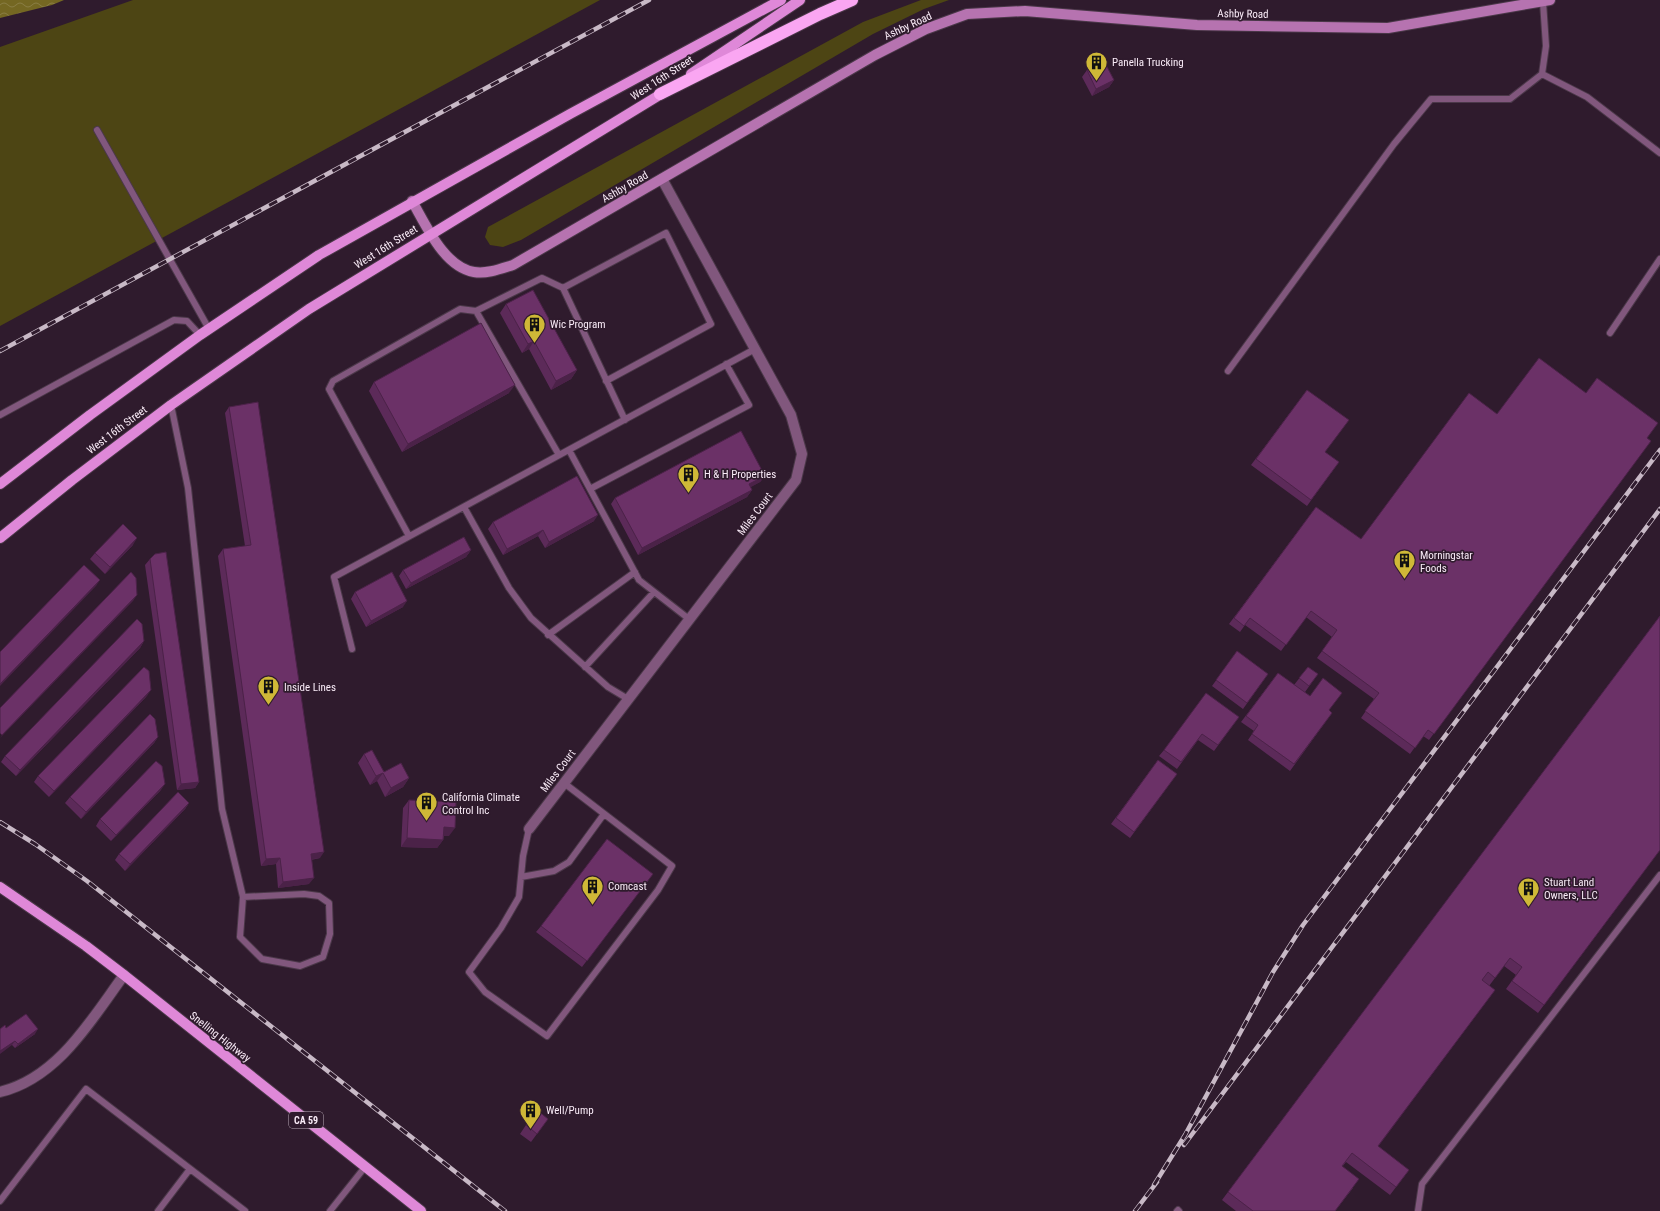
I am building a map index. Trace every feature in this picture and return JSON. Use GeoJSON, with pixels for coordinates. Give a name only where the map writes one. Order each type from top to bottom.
{"type":"FeatureCollection","features":[{"type":"Feature","properties":{"kind":"highway"},"geometry":{"type":"LineString","coordinates":[[660,94],[820,14],[852,0]]}},
{"type":"Feature","properties":{"kind":"main road","name":"West 16th Street"},"geometry":{"type":"LineString","coordinates":[[0,484],[90,415],[200,335],[319,255],[570,114],[781,0]]}},
{"type":"Feature","properties":{"kind":"main road","name":"West 16th Street"},"geometry":{"type":"LineString","coordinates":[[0,538],[72,480],[171,405],[309,309],[660,94],[800,0]]}},
{"type":"Feature","properties":{"kind":"main road","name":"Ashby Road"},"geometry":{"type":"LineString","coordinates":[[412,202],[445,255],[458,266],[473,272],[492,271],[513,265],[900,42],[926,29],[967,14],[1024,11],[1197,25],[1388,28],[1547,1]]}},
{"type":"Feature","properties":{"kind":"main road","name":"Snelling Highway"},"geometry":{"type":"LineString","coordinates":[[0,887],[86,946],[421,1211]]}},
{"type":"Feature","properties":{"kind":"street","name":"Miles Court"},"geometry":{"type":"LineString","coordinates":[[529,829],[796,480],[802,454],[791,415],[662,179]]}},
{"type":"Feature","properties":{"kind":"street"},"geometry":{"type":"LineString","coordinates":[[0,1092],[13,1089],[44,1071],[74,1043],[124,976]]}},
{"type":"Feature","properties":{"kind":"lane"},"geometry":{"type":"LineString","coordinates":[[1228,371],[1394,144],[1431,99],[1510,99],[1542,74],[1546,46],[1547,1]]}},
{"type":"Feature","properties":{"kind":"lane"},"geometry":{"type":"LineString","coordinates":[[1542,74],[1587,97],[1660,153]]}},
{"type":"Feature","properties":{"kind":"lane"},"geometry":{"type":"LineString","coordinates":[[97,130],[209,329]]}},
{"type":"Feature","properties":{"kind":"lane"},"geometry":{"type":"LineString","coordinates":[[563,288],[666,233],[711,324],[606,381]]}},
{"type":"Feature","properties":{"kind":"lane"},"geometry":{"type":"LineString","coordinates":[[1610,333],[1660,259]]}},
{"type":"Feature","properties":{"kind":"lane"},"geometry":{"type":"LineString","coordinates":[[409,536],[329,389],[333,381],[460,308],[476,311],[542,278],[563,288],[625,420]]}},
{"type":"Feature","properties":{"kind":"lane"},"geometry":{"type":"LineString","coordinates":[[476,311],[559,455]]}},
{"type":"Feature","properties":{"kind":"lane"},"geometry":{"type":"LineString","coordinates":[[0,415],[174,320],[187,321],[200,335]]}},
{"type":"Feature","properties":{"kind":"lane"},"geometry":{"type":"LineString","coordinates":[[352,649],[334,577],[755,349]]}},
{"type":"Feature","properties":{"kind":"lane"},"geometry":{"type":"LineString","coordinates":[[590,489],[749,405],[726,364]]}},
{"type":"Feature","properties":{"kind":"lane"},"geometry":{"type":"LineString","coordinates":[[171,405],[188,488],[222,809],[243,897],[240,937],[262,959],[300,966],[323,957],[330,934],[329,903],[319,896],[304,894],[243,897]]}},
{"type":"Feature","properties":{"kind":"lane"},"geometry":{"type":"LineString","coordinates":[[569,450],[639,580],[690,619]]}},
{"type":"Feature","properties":{"kind":"lane"},"geometry":{"type":"LineString","coordinates":[[464,507],[509,588],[530,618],[608,687],[628,699]]}},
{"type":"Feature","properties":{"kind":"lane"},"geometry":{"type":"LineString","coordinates":[[548,634],[635,572]]}},
{"type":"Feature","properties":{"kind":"lane"},"geometry":{"type":"LineString","coordinates":[[585,667],[654,592]]}},
{"type":"Feature","properties":{"kind":"lane"},"geometry":{"type":"LineString","coordinates":[[529,829],[523,856],[519,897],[501,928],[469,972],[485,992],[547,1036],[658,890],[672,866],[564,783]]}},
{"type":"Feature","properties":{"kind":"lane"},"geometry":{"type":"LineString","coordinates":[[521,877],[554,871],[569,862],[604,814]]}},
{"type":"Feature","properties":{"kind":"lane"},"geometry":{"type":"LineString","coordinates":[[1418,1211],[1422,1184],[1660,875]]}},
{"type":"Feature","properties":{"kind":"lane"},"geometry":{"type":"LineString","coordinates":[[0,1202],[86,1089],[245,1211]]}},
{"type":"Feature","properties":{"kind":"lane"},"geometry":{"type":"LineString","coordinates":[[330,1211],[365,1167]]}},
{"type":"Feature","properties":{"kind":"lane"},"geometry":{"type":"LineString","coordinates":[[158,1211],[190,1169]]}},
{"type":"Feature","properties":{"kind":"shaded area"},"geometry":{"type":"Polygon","coordinates":[[[133,0],[600,0],[0,326],[0,47],[133,0]]]}},
{"type":"Feature","properties":{"kind":"shaded area"},"geometry":{"type":"Polygon","coordinates":[[[921,0],[949,0],[924,9],[873,34],[521,240],[503,247],[490,245],[485,237],[488,227],[863,22],[921,0]]]}},
{"type":"Feature","properties":{"kind":"water"},"geometry":{"type":"Polygon","coordinates":[[[0,0],[64,0],[52,5],[0,18],[0,0]]]}},
{"type":"Feature","properties":{"kind":"building"},"geometry":{"type":"Polygon","coordinates":[[[1104,61],[1114,80],[1096,89],[1087,70],[1104,61]]]}},
{"type":"Feature","properties":{"kind":"building","name":"Wic Program"},"geometry":{"type":"Polygon","coordinates":[[[533,290],[577,370],[556,381],[534,341],[528,344],[506,304],[533,290]]]}},
{"type":"Feature","properties":{"kind":"building"},"geometry":{"type":"Polygon","coordinates":[[[481,323],[515,385],[408,444],[374,382],[481,323]]]}},
{"type":"Feature","properties":{"kind":"building","name":"Morningstar Foods"},"geometry":{"type":"Polygon","coordinates":[[[1539,358],[1586,393],[1597,378],[1658,423],[1647,438],[1651,441],[1434,734],[1428,730],[1415,748],[1365,711],[1379,693],[1322,651],[1337,630],[1311,611],[1286,645],[1250,618],[1244,626],[1234,618],[1316,507],[1361,539],[1469,393],[1497,414],[1539,358]]]}},
{"type":"Feature","properties":{"kind":"building"},"geometry":{"type":"Polygon","coordinates":[[[1307,390],[1349,420],[1325,452],[1339,462],[1311,500],[1256,459],[1307,390]]]}},
{"type":"Feature","properties":{"kind":"building","name":"Inside Lines"},"geometry":{"type":"Polygon","coordinates":[[[258,402],[324,852],[311,854],[314,878],[283,882],[280,858],[266,859],[223,549],[251,545],[229,407],[258,402]]]}},
{"type":"Feature","properties":{"kind":"building","name":"H & H Properties"},"geometry":{"type":"Polygon","coordinates":[[[741,431],[765,476],[749,484],[752,490],[642,548],[615,498],[741,431]]]}},
{"type":"Feature","properties":{"kind":"building"},"geometry":{"type":"Polygon","coordinates":[[[577,476],[598,515],[549,542],[543,530],[507,549],[493,522],[577,476]]]}},
{"type":"Feature","properties":{"kind":"building"},"geometry":{"type":"Polygon","coordinates":[[[123,524],[137,538],[110,567],[95,553],[123,524]]]}},
{"type":"Feature","properties":{"kind":"building"},"geometry":{"type":"Polygon","coordinates":[[[464,537],[471,550],[411,583],[403,570],[464,537]]]}},
{"type":"Feature","properties":{"kind":"building"},"geometry":{"type":"Polygon","coordinates":[[[166,552],[199,782],[181,784],[150,559],[155,554],[166,552]]]}},
{"type":"Feature","properties":{"kind":"building"},"geometry":{"type":"Polygon","coordinates":[[[84,565],[100,580],[0,684],[0,652],[84,565]]]}},
{"type":"Feature","properties":{"kind":"building"},"geometry":{"type":"Polygon","coordinates":[[[131,572],[136,578],[137,595],[2,735],[0,733],[0,708],[131,572]]]}},
{"type":"Feature","properties":{"kind":"building"},"geometry":{"type":"Polygon","coordinates":[[[392,572],[407,601],[371,621],[355,592],[392,572]]]}},
{"type":"Feature","properties":{"kind":"building","name":"Stuart Land Owners, LLC"},"geometry":{"type":"Polygon","coordinates":[[[1660,616],[1660,850],[1544,1005],[1512,981],[1522,967],[1510,958],[1495,978],[1488,972],[1482,980],[1495,990],[1378,1146],[1409,1170],[1396,1187],[1352,1153],[1342,1166],[1359,1179],[1335,1211],[1253,1211],[1228,1192],[1660,616]]]}},
{"type":"Feature","properties":{"kind":"building"},"geometry":{"type":"Polygon","coordinates":[[[137,619],[142,624],[144,641],[20,770],[5,756],[137,619]]]}},
{"type":"Feature","properties":{"kind":"building"},"geometry":{"type":"Polygon","coordinates":[[[1237,651],[1268,674],[1247,703],[1216,680],[1237,651]]]}},
{"type":"Feature","properties":{"kind":"building"},"geometry":{"type":"Polygon","coordinates":[[[144,667],[149,671],[151,690],[54,791],[38,776],[144,667]]]}},
{"type":"Feature","properties":{"kind":"building"},"geometry":{"type":"Polygon","coordinates":[[[1308,667],[1318,674],[1309,686],[1299,678],[1308,667]]]}},
{"type":"Feature","properties":{"kind":"building"},"geometry":{"type":"Polygon","coordinates":[[[1278,673],[1310,696],[1323,678],[1342,693],[1329,710],[1332,713],[1294,764],[1252,734],[1258,725],[1246,716],[1278,673]]]}},
{"type":"Feature","properties":{"kind":"building"},"geometry":{"type":"Polygon","coordinates":[[[1206,693],[1239,717],[1218,745],[1202,734],[1181,762],[1164,750],[1206,693]]]}},
{"type":"Feature","properties":{"kind":"building"},"geometry":{"type":"Polygon","coordinates":[[[150,714],[155,719],[158,737],[86,812],[70,797],[150,714]]]}},
{"type":"Feature","properties":{"kind":"building"},"geometry":{"type":"Polygon","coordinates":[[[372,750],[384,772],[401,763],[409,778],[391,788],[383,773],[376,776],[364,754],[372,750]]]}},
{"type":"Feature","properties":{"kind":"building"},"geometry":{"type":"Polygon","coordinates":[[[1158,760],[1177,774],[1134,832],[1116,818],[1158,760]]]}},
{"type":"Feature","properties":{"kind":"building"},"geometry":{"type":"Polygon","coordinates":[[[156,761],[162,766],[165,784],[116,835],[100,819],[156,761]]]}},
{"type":"Feature","properties":{"kind":"building"},"geometry":{"type":"Polygon","coordinates":[[[178,792],[189,803],[130,864],[119,854],[178,792]]]}},
{"type":"Feature","properties":{"kind":"building","name":"California Climate Control Inc"},"geometry":{"type":"Polygon","coordinates":[[[409,800],[456,802],[455,828],[444,827],[443,840],[407,838],[409,800]]]}},
{"type":"Feature","properties":{"kind":"building","name":"Comcast"},"geometry":{"type":"Polygon","coordinates":[[[607,839],[653,874],[587,961],[541,926],[607,839]]]}},
{"type":"Feature","properties":{"kind":"building"},"geometry":{"type":"Polygon","coordinates":[[[26,1014],[38,1029],[18,1044],[15,1041],[0,1051],[0,1029],[5,1025],[6,1028],[26,1014]]]}},
{"type":"Feature","properties":{"kind":"building"},"geometry":{"type":"Polygon","coordinates":[[[537,1110],[548,1119],[537,1134],[526,1125],[537,1110]]]}},
{"type":"Feature","properties":{"kind":"railway"},"geometry":{"type":"LineString","coordinates":[[0,351],[649,0]]}},
{"type":"Feature","properties":{"kind":"railway"},"geometry":{"type":"LineString","coordinates":[[1154,1185],[1185,1135],[1273,972],[1303,925],[1660,450]]}},
{"type":"Feature","properties":{"kind":"railway"},"geometry":{"type":"LineString","coordinates":[[1184,1145],[1660,509]]}},
{"type":"Feature","properties":{"kind":"railway"},"geometry":{"type":"LineString","coordinates":[[0,822],[35,844],[87,881],[505,1211]]}},
{"type":"Feature","properties":{"kind":"railway"},"geometry":{"type":"LineString","coordinates":[[1135,1211],[1157,1182]]}},
{"type":"Feature","properties":{"kind":"place","name":"Panella Trucking"},"geometry":{"type":"Point","coordinates":[1096,82]}},
{"type":"Feature","properties":{"kind":"place","name":"Wic Program"},"geometry":{"type":"Point","coordinates":[534,344]}},
{"type":"Feature","properties":{"kind":"place","name":"H & H Properties"},"geometry":{"type":"Point","coordinates":[689,494]}},
{"type":"Feature","properties":{"kind":"place","name":"Morningstar Foods"},"geometry":{"type":"Point","coordinates":[1404,580]}},
{"type":"Feature","properties":{"kind":"place","name":"Inside Lines"},"geometry":{"type":"Point","coordinates":[268,706]}},
{"type":"Feature","properties":{"kind":"place","name":"California Climate Control Inc"},"geometry":{"type":"Point","coordinates":[426,822]}},
{"type":"Feature","properties":{"kind":"place","name":"Comcast"},"geometry":{"type":"Point","coordinates":[592,906]}},
{"type":"Feature","properties":{"kind":"place","name":"Stuart Land Owners, LLC"},"geometry":{"type":"Point","coordinates":[1529,908]}},
{"type":"Feature","properties":{"kind":"place","name":"Well/Pump"},"geometry":{"type":"Point","coordinates":[531,1130]}}]}
